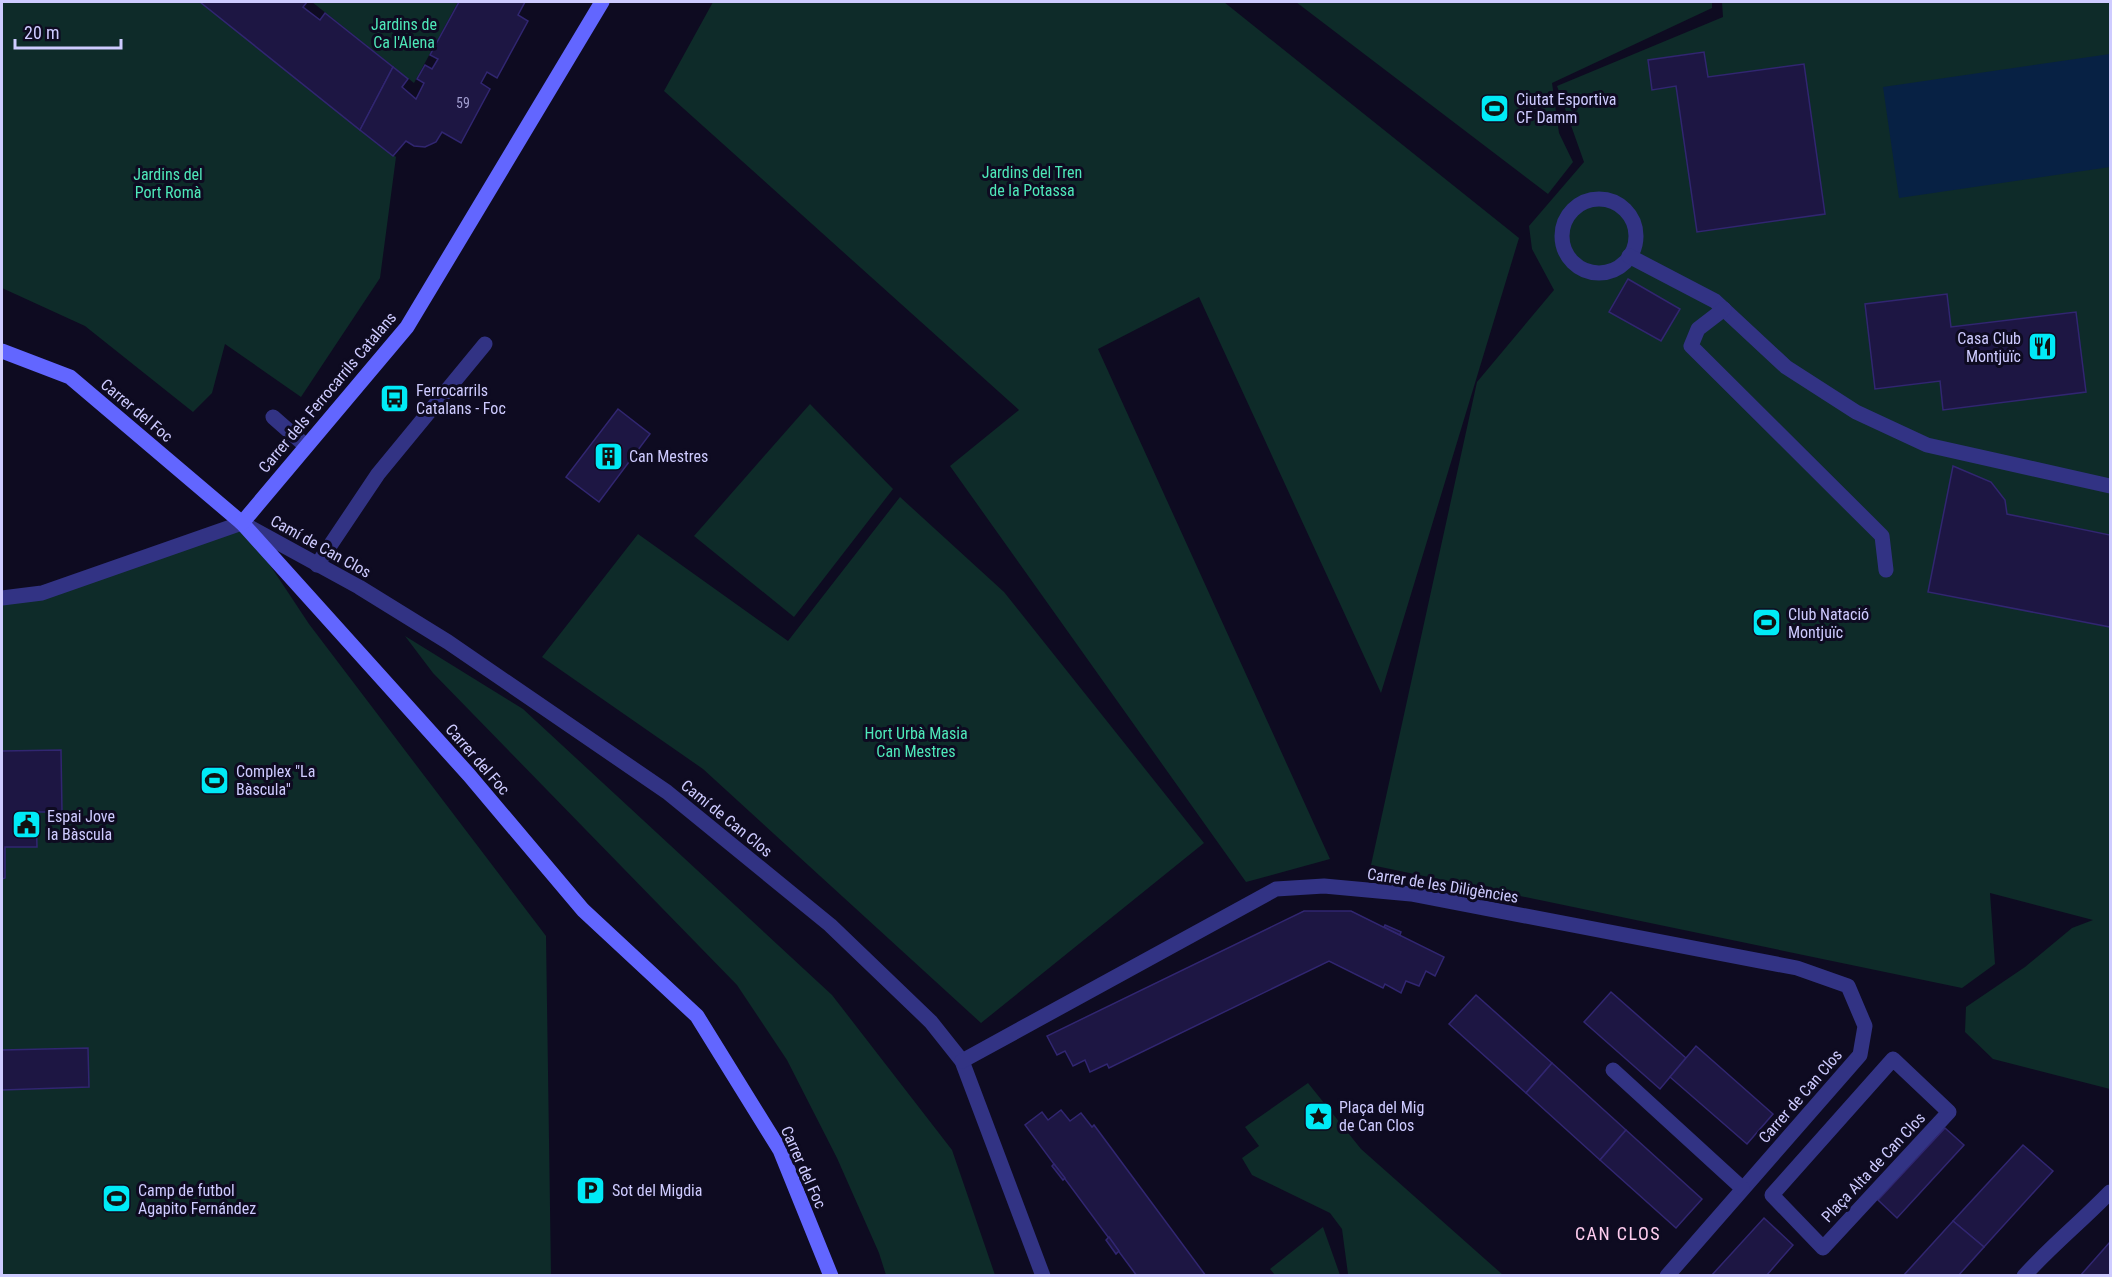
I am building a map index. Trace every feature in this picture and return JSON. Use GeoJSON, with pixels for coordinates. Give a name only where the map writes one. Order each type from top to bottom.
{"type":"FeatureCollection","features":[{"type":"Feature","properties":{"kind":"street","name":"Carrer dels Ferrocarrils Catalans"},"geometry":{"type":"LineString","coordinates":[[242,523],[406,327],[602,2]]}},
{"type":"Feature","properties":{"kind":"street"},"geometry":{"type":"LineString","coordinates":[[1594,199],[1617,204],[1633,222],[1635,245],[1629,256],[1616,268],[1598,273],[1575,265],[1567,255],[1562,231],[1572,210],[1594,199]]}},
{"type":"Feature","properties":{"kind":"street"},"geometry":{"type":"LineString","coordinates":[[1629,256],[1715,301],[1786,367],[1866,417],[1927,444],[2110,486]]}},
{"type":"Feature","properties":{"kind":"street"},"geometry":{"type":"LineString","coordinates":[[1724,309],[1698,329],[1691,346],[1882,536],[1886,570]]}},
{"type":"Feature","properties":{"kind":"street"},"geometry":{"type":"LineString","coordinates":[[317,565],[378,474],[485,344]]}},
{"type":"Feature","properties":{"kind":"street","name":"Carrer del Foc"},"geometry":{"type":"LineString","coordinates":[[2,351],[70,377],[242,523],[469,775],[583,910],[697,1016],[780,1150],[831,1275]]}},
{"type":"Feature","properties":{"kind":"street"},"geometry":{"type":"LineString","coordinates":[[273,417],[306,446]]}},
{"type":"Feature","properties":{"kind":"street"},"geometry":{"type":"LineString","coordinates":[[2,598],[42,592],[242,523]]}},
{"type":"Feature","properties":{"kind":"street","name":"Camí de Can Clos"},"geometry":{"type":"LineString","coordinates":[[242,523],[448,642],[667,792],[830,925],[931,1022],[962,1061],[1043,1275]]}},
{"type":"Feature","properties":{"kind":"street","name":"Carrer de les Diligències"},"geometry":{"type":"LineString","coordinates":[[962,1061],[1276,889],[1324,886],[1411,894],[1797,968],[1848,986]]}},
{"type":"Feature","properties":{"kind":"street","name":"Carrer de Can Clos"},"geometry":{"type":"LineString","coordinates":[[1667,1275],[1860,1055],[1865,1026],[1848,986]]}},
{"type":"Feature","properties":{"kind":"street","name":"Plaça Alta de Can Clos"},"geometry":{"type":"LineString","coordinates":[[1893,1059],[1949,1112],[1823,1248],[1772,1195],[1893,1059]]}},
{"type":"Feature","properties":{"kind":"street"},"geometry":{"type":"LineString","coordinates":[[1613,1070],[1742,1188]]}},
{"type":"Feature","properties":{"kind":"street"},"geometry":{"type":"LineString","coordinates":[[2024,1275],[2050,1247],[2077,1226],[2110,1192]]}},
{"type":"Feature","properties":{"kind":"green space","name":"Jardins del Port Romà"},"geometry":{"type":"Polygon","coordinates":[[[2,2],[204,2],[396,157],[380,278],[301,397],[225,344],[212,393],[193,412],[85,326],[2,288],[2,2]]]}},
{"type":"Feature","properties":{"kind":"green space","name":"Jardins de Ca l'Alena"},"geometry":{"type":"Polygon","coordinates":[[[312,2],[458,2],[414,83],[312,2]]]}},
{"type":"Feature","properties":{"kind":"green space","name":"Jardins del Tren de la Potassa"},"geometry":{"type":"Polygon","coordinates":[[[713,2],[1224,2],[1519,238],[1381,693],[1199,297],[1098,349],[1330,859],[1246,882],[950,466],[1019,410],[664,91],[713,2]]]}},
{"type":"Feature","properties":{"kind":"green space","name":"Ciutat Esportiva CF Damm"},"geometry":{"type":"Polygon","coordinates":[[[1296,2],[1712,2],[1712,8],[1552,83],[1559,133],[1573,162],[1548,194],[1296,2]]]}},
{"type":"Feature","properties":{"kind":"green space","name":"Club Natació Montjuïc"},"geometry":{"type":"Polygon","coordinates":[[[1722,2],[2110,2],[2110,1089],[1993,1059],[1965,1032],[1966,1007],[2025,967],[2072,928],[2093,920],[1990,893],[1995,964],[1962,988],[1371,865],[1477,382],[1554,290],[1532,249],[1529,226],[1584,162],[1557,86],[1723,17],[1722,2]]]}},
{"type":"Feature","properties":{"kind":"green space"},"geometry":{"type":"Polygon","coordinates":[[[810,404],[893,489],[794,617],[694,536],[810,404]]]}},
{"type":"Feature","properties":{"kind":"green space","name":"Hort Urbà Masia Can Mestres"},"geometry":{"type":"Polygon","coordinates":[[[900,497],[1004,592],[1204,843],[981,1023],[703,769],[542,657],[638,534],[788,641],[900,497]]]}},
{"type":"Feature","properties":{"kind":"green space","name":"Complex \"La Bàscula\""},"geometry":{"type":"Polygon","coordinates":[[[242,523],[309,624],[546,936],[551,1275],[2,1275],[2,598],[242,523]]]}},
{"type":"Feature","properties":{"kind":"green space"},"geometry":{"type":"Polygon","coordinates":[[[405,636],[523,709],[832,995],[952,1150],[995,1275],[886,1275],[879,1253],[837,1158],[787,1060],[737,985],[433,673],[405,636]]]}},
{"type":"Feature","properties":{"kind":"green space"},"geometry":{"type":"Polygon","coordinates":[[[1308,1083],[1361,1149],[1503,1275],[1348,1274],[1342,1229],[1330,1213],[1252,1175],[1242,1158],[1259,1146],[1245,1127],[1308,1083]]]}},
{"type":"Feature","properties":{"kind":"green space"},"geometry":{"type":"Polygon","coordinates":[[[1323,1227],[1340,1275],[1275,1275],[1270,1269],[1323,1227]]]}},
{"type":"Feature","properties":{"kind":"water"},"geometry":{"type":"Polygon","coordinates":[[[2110,54],[2110,167],[1899,198],[1883,87],[2110,54]]]}},
{"type":"Feature","properties":{"kind":"building"},"geometry":{"type":"Polygon","coordinates":[[[200,2],[307,2],[303,7],[320,20],[325,13],[393,67],[360,130],[200,2]]]}},
{"type":"Feature","properties":{"kind":"building"},"geometry":{"type":"Polygon","coordinates":[[[459,2],[525,2],[518,15],[528,21],[497,78],[487,72],[481,83],[490,89],[461,143],[442,132],[436,142],[425,147],[414,146],[406,141],[393,156],[360,130],[393,67],[408,79],[402,87],[416,99],[424,83],[417,79],[425,65],[432,69],[438,59],[430,55],[459,2]]]}},
{"type":"Feature","properties":{"kind":"building"},"geometry":{"type":"Polygon","coordinates":[[[1704,52],[1708,77],[1804,64],[1825,214],[1697,232],[1676,86],[1652,90],[1648,60],[1704,52]]]}},
{"type":"Feature","properties":{"kind":"building"},"geometry":{"type":"Polygon","coordinates":[[[1628,279],[1680,309],[1661,341],[1609,312],[1628,279]]]}},
{"type":"Feature","properties":{"kind":"building"},"geometry":{"type":"Polygon","coordinates":[[[1947,294],[1951,327],[2076,312],[2086,392],[1943,410],[1940,381],[1875,389],[1865,304],[1947,294]]]}},
{"type":"Feature","properties":{"kind":"building","name":"Can Mestres"},"geometry":{"type":"Polygon","coordinates":[[[618,409],[650,434],[599,502],[566,477],[618,409]]]}},
{"type":"Feature","properties":{"kind":"building"},"geometry":{"type":"Polygon","coordinates":[[[1953,466],[1991,482],[2005,500],[2007,514],[2110,535],[2110,627],[1928,592],[1953,466]]]}},
{"type":"Feature","properties":{"kind":"building"},"geometry":{"type":"Polygon","coordinates":[[[61,750],[62,812],[36,812],[37,847],[5,847],[5,878],[2,879],[2,751],[61,750]]]}},
{"type":"Feature","properties":{"kind":"building"},"geometry":{"type":"Polygon","coordinates":[[[1304,911],[1351,911],[1444,957],[1435,976],[1426,971],[1419,986],[1406,981],[1401,993],[1385,984],[1383,988],[1329,961],[1109,1068],[1107,1064],[1090,1072],[1085,1060],[1073,1066],[1065,1051],[1057,1055],[1047,1036],[1304,911]]]}},
{"type":"Feature","properties":{"kind":"building"},"geometry":{"type":"Polygon","coordinates":[[[1385,925],[1401,932],[1400,935],[1384,927],[1385,925]]]}},
{"type":"Feature","properties":{"kind":"building"},"geometry":{"type":"Polygon","coordinates":[[[1611,992],[1686,1058],[1660,1089],[1584,1022],[1611,992]]]}},
{"type":"Feature","properties":{"kind":"building"},"geometry":{"type":"Polygon","coordinates":[[[1476,995],[1552,1063],[1526,1093],[1449,1024],[1476,995]]]}},
{"type":"Feature","properties":{"kind":"building"},"geometry":{"type":"Polygon","coordinates":[[[1696,1046],[1773,1114],[1747,1144],[1670,1077],[1696,1046]]]}},
{"type":"Feature","properties":{"kind":"building"},"geometry":{"type":"Polygon","coordinates":[[[88,1048],[89,1087],[2,1090],[2,1050],[88,1048]]]}},
{"type":"Feature","properties":{"kind":"building"},"geometry":{"type":"Polygon","coordinates":[[[1552,1063],[1626,1130],[1600,1160],[1526,1093],[1552,1063]]]}},
{"type":"Feature","properties":{"kind":"building"},"geometry":{"type":"Polygon","coordinates":[[[1061,1110],[1070,1121],[1081,1113],[1092,1127],[1094,1125],[1206,1276],[1137,1276],[1025,1125],[1042,1112],[1048,1120],[1061,1110]]]}},
{"type":"Feature","properties":{"kind":"building"},"geometry":{"type":"Polygon","coordinates":[[[1945,1128],[1964,1145],[1897,1218],[1878,1200],[1945,1128]]]}},
{"type":"Feature","properties":{"kind":"building"},"geometry":{"type":"Polygon","coordinates":[[[1626,1130],[1702,1199],[1676,1228],[1600,1160],[1626,1130]]]}},
{"type":"Feature","properties":{"kind":"building"},"geometry":{"type":"Polygon","coordinates":[[[2023,1145],[2053,1171],[1984,1247],[1953,1221],[2023,1145]]]}},
{"type":"Feature","properties":{"kind":"building"},"geometry":{"type":"Polygon","coordinates":[[[1054,1164],[1065,1178],[1063,1180],[1052,1166],[1054,1164]]]}},
{"type":"Feature","properties":{"kind":"building"},"geometry":{"type":"Polygon","coordinates":[[[1764,1218],[1793,1245],[1766,1276],[1711,1276],[1764,1218]]]}},
{"type":"Feature","properties":{"kind":"building"},"geometry":{"type":"Polygon","coordinates":[[[1953,1221],[1984,1247],[1958,1276],[1903,1276],[1953,1221]]]}},
{"type":"Feature","properties":{"kind":"building"},"geometry":{"type":"Polygon","coordinates":[[[1109,1237],[1119,1251],[1116,1254],[1106,1240],[1109,1237]]]}},
{"type":"Feature","properties":{"kind":"building"},"geometry":{"type":"Polygon","coordinates":[[[2110,1242],[2110,1276],[2080,1276],[2110,1242]]]}},
{"type":"Feature","properties":{"kind":"place","name":"Ciutat Esportiva CF Damm"},"geometry":{"type":"Point","coordinates":[1495,108]}},
{"type":"Feature","properties":{"kind":"place","name":"Casa Club Montjuïc"},"geometry":{"type":"Point","coordinates":[2042,347]}},
{"type":"Feature","properties":{"kind":"place","name":"Ferrocarrils Catalans - Foc"},"geometry":{"type":"Point","coordinates":[395,399]}},
{"type":"Feature","properties":{"kind":"place","name":"Can Mestres"},"geometry":{"type":"Point","coordinates":[608,456]}},
{"type":"Feature","properties":{"kind":"place","name":"Club Natació Montjuïc"},"geometry":{"type":"Point","coordinates":[1767,623]}},
{"type":"Feature","properties":{"kind":"place","name":"Complex \"La Bàscula\""},"geometry":{"type":"Point","coordinates":[215,780]}},
{"type":"Feature","properties":{"kind":"place","name":"Espai Jove la Bàscula"},"geometry":{"type":"Point","coordinates":[26,825]}},
{"type":"Feature","properties":{"kind":"place","name":"Plaça del Mig de Can Clos"},"geometry":{"type":"Point","coordinates":[1318,1116]}},
{"type":"Feature","properties":{"kind":"place","name":"Sot del Migdia"},"geometry":{"type":"Point","coordinates":[591,1190]}},
{"type":"Feature","properties":{"kind":"place","name":"Camp de futbol Agapito Fernández"},"geometry":{"type":"Point","coordinates":[117,1199]}},
{"type":"Feature","properties":{"kind":"district","name":"CAN CLOS"},"geometry":{"type":"Point","coordinates":[1618,1234]}}]}
